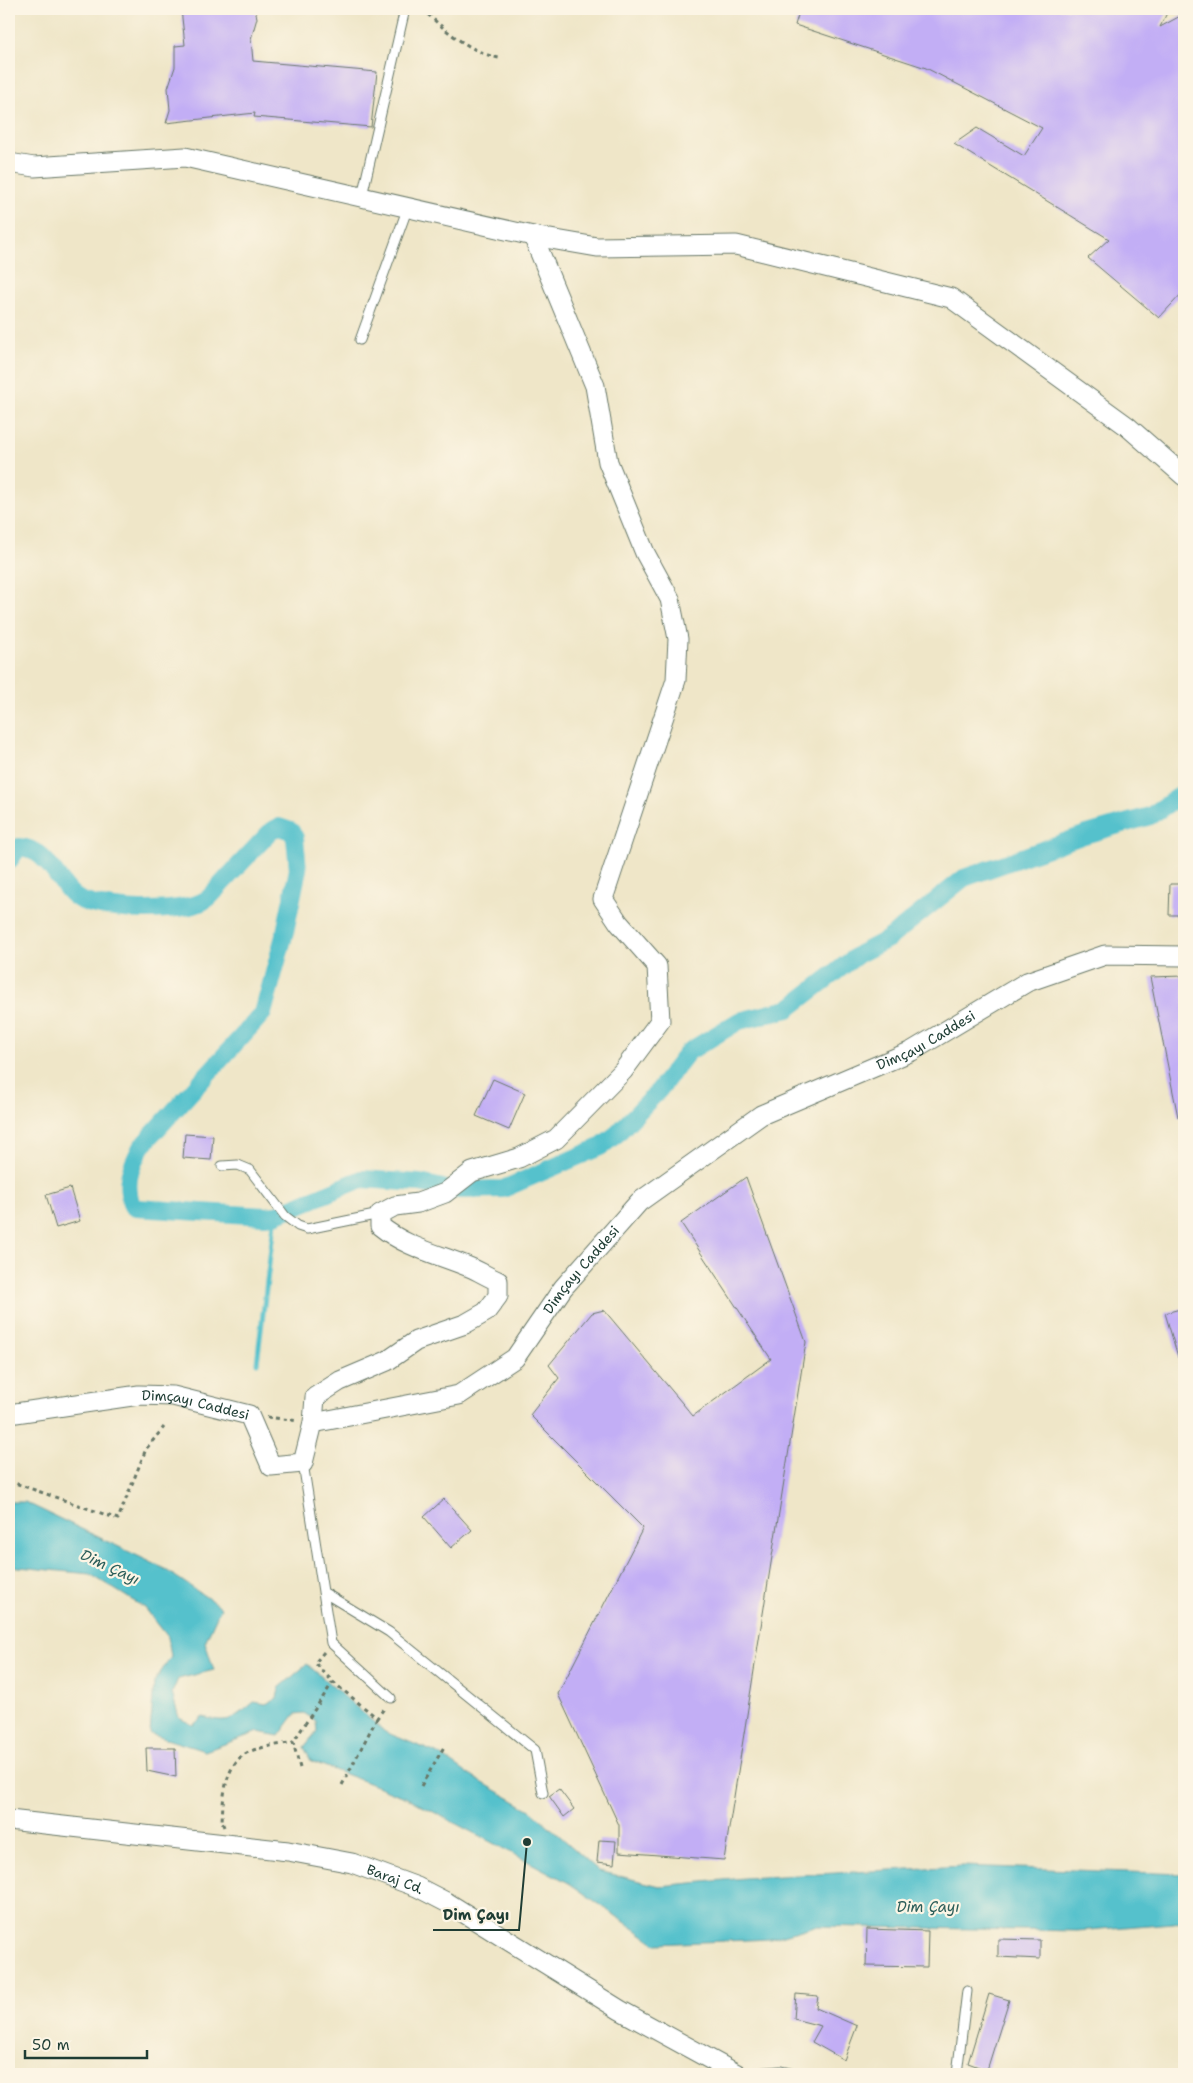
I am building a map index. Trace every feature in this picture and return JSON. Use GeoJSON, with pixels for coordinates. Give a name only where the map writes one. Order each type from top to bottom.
{"type":"FeatureCollection","features":[{"type":"Feature","properties":{"kind":"street"},"geometry":{"type":"LineString","coordinates":[[9,163],[34,167],[185,157],[533,236],[597,246],[736,244],[951,298],[1127,426],[1184,476]]}},
{"type":"Feature","properties":{"kind":"street"},"geometry":{"type":"LineString","coordinates":[[303,1462],[313,1423],[316,1398],[340,1381],[387,1361],[416,1341],[472,1320],[486,1312],[498,1296],[498,1281],[470,1267],[427,1253],[393,1236],[380,1226],[380,1214],[396,1206],[418,1203],[449,1190],[472,1172],[519,1158],[556,1139],[623,1071],[660,1021],[657,966],[619,923],[603,900],[676,680],[678,639],[670,599],[645,553],[608,462],[595,386],[533,236]]}},
{"type":"Feature","properties":{"kind":"street","name":"Dimçayı Caddesi"},"geometry":{"type":"LineString","coordinates":[[313,1423],[459,1395],[515,1358],[563,1288],[639,1202],[761,1115],[912,1052],[1027,982],[1105,955],[1184,956]]}},
{"type":"Feature","properties":{"kind":"street","name":"Dimçayı Caddesi"},"geometry":{"type":"LineString","coordinates":[[9,1414],[138,1395],[174,1396],[249,1415],[271,1466],[303,1462]]}},
{"type":"Feature","properties":{"kind":"street","name":"Baraj Cd."},"geometry":{"type":"LineString","coordinates":[[9,1820],[288,1851],[352,1863],[417,1887],[448,1903],[620,2010],[737,2074]]}},
{"type":"Feature","properties":{"kind":"lane"},"geometry":{"type":"LineString","coordinates":[[362,196],[405,9]]}},
{"type":"Feature","properties":{"kind":"lane"},"geometry":{"type":"LineString","coordinates":[[360,340],[408,207]]}},
{"type":"Feature","properties":{"kind":"lane"},"geometry":{"type":"LineString","coordinates":[[222,1166],[238,1165],[250,1170],[277,1203],[285,1216],[298,1226],[307,1229],[380,1214]]}},
{"type":"Feature","properties":{"kind":"lane"},"geometry":{"type":"LineString","coordinates":[[303,1462],[331,1644],[391,1698]]}},
{"type":"Feature","properties":{"kind":"lane"},"geometry":{"type":"LineString","coordinates":[[323,1592],[389,1632],[535,1750],[543,1794]]}},
{"type":"Feature","properties":{"kind":"lane"},"geometry":{"type":"LineString","coordinates":[[957,2074],[967,1991]]}},
{"type":"Feature","properties":{"kind":"lane"},"geometry":{"type":"LineString","coordinates":[[742,2074],[780,2071],[794,2074]]}},
{"type":"Feature","properties":{"kind":"path"},"geometry":{"type":"LineString","coordinates":[[422,9],[449,34],[487,56],[499,58]]}},
{"type":"Feature","properties":{"kind":"path"},"geometry":{"type":"LineString","coordinates":[[249,1415],[313,1423]]}},
{"type":"Feature","properties":{"kind":"path"},"geometry":{"type":"LineString","coordinates":[[9,1481],[118,1519],[146,1449],[164,1427]]}},
{"type":"Feature","properties":{"kind":"path"},"geometry":{"type":"LineString","coordinates":[[331,1644],[315,1663],[333,1682],[377,1718]]}},
{"type":"Feature","properties":{"kind":"path"},"geometry":{"type":"LineString","coordinates":[[233,1845],[222,1822],[223,1793],[232,1767],[250,1751],[293,1742],[333,1682]]}},
{"type":"Feature","properties":{"kind":"path"},"geometry":{"type":"LineString","coordinates":[[342,1785],[377,1718],[391,1698]]}},
{"type":"Feature","properties":{"kind":"path"},"geometry":{"type":"LineString","coordinates":[[293,1742],[300,1768]]}},
{"type":"Feature","properties":{"kind":"path"},"geometry":{"type":"LineString","coordinates":[[421,1786],[444,1747]]}},
{"type":"Feature","properties":{"kind":"water"},"geometry":{"type":"Polygon","coordinates":[[[9,1502],[25,1502],[163,1568],[221,1607],[205,1642],[214,1670],[178,1679],[172,1693],[179,1718],[193,1725],[203,1717],[226,1720],[236,1716],[254,1702],[267,1704],[277,1698],[279,1688],[307,1664],[385,1732],[439,1754],[471,1776],[532,1811],[599,1871],[660,1886],[745,1878],[962,1866],[1184,1874],[1184,1922],[1077,1931],[815,1926],[770,1939],[656,1944],[569,1883],[405,1797],[311,1761],[304,1747],[317,1731],[316,1721],[304,1713],[295,1714],[279,1736],[258,1732],[205,1751],[150,1734],[154,1682],[171,1657],[168,1637],[145,1608],[90,1574],[9,1566],[9,1502]]]}},
{"type":"Feature","properties":{"kind":"building"},"geometry":{"type":"Polygon","coordinates":[[[181,9],[255,9],[257,18],[251,39],[253,61],[377,72],[371,127],[254,117],[255,113],[166,123],[170,110],[168,88],[175,67],[175,46],[185,45],[181,9]]]}},
{"type":"Feature","properties":{"kind":"building"},"geometry":{"type":"Polygon","coordinates":[[[800,9],[1169,9],[1160,27],[1184,14],[1184,291],[1159,318],[1088,258],[1109,239],[954,144],[977,128],[1024,156],[1042,128],[926,68],[795,25],[800,9]]]}},
{"type":"Feature","properties":{"kind":"building"},"geometry":{"type":"Polygon","coordinates":[[[1170,884],[1184,884],[1184,915],[1169,915],[1170,884]]]}},
{"type":"Feature","properties":{"kind":"building"},"geometry":{"type":"Polygon","coordinates":[[[1184,976],[1184,1117],[1178,1117],[1150,977],[1184,976]]]}},
{"type":"Feature","properties":{"kind":"building"},"geometry":{"type":"Polygon","coordinates":[[[493,1079],[525,1093],[509,1130],[476,1116],[493,1079]]]}},
{"type":"Feature","properties":{"kind":"building"},"geometry":{"type":"Polygon","coordinates":[[[185,1134],[213,1136],[211,1160],[183,1158],[185,1134]]]}},
{"type":"Feature","properties":{"kind":"building"},"geometry":{"type":"Polygon","coordinates":[[[746,1177],[806,1342],[724,1860],[619,1852],[619,1825],[558,1694],[643,1528],[530,1415],[559,1378],[549,1365],[592,1313],[604,1310],[693,1416],[771,1359],[681,1223],[746,1177]]]}},
{"type":"Feature","properties":{"kind":"building"},"geometry":{"type":"Polygon","coordinates":[[[70,1188],[80,1221],[56,1228],[46,1195],[70,1188]]]}},
{"type":"Feature","properties":{"kind":"building"},"geometry":{"type":"Polygon","coordinates":[[[1184,1308],[1184,1367],[1181,1367],[1165,1313],[1184,1308]]]}},
{"type":"Feature","properties":{"kind":"building"},"geometry":{"type":"Polygon","coordinates":[[[444,1499],[472,1530],[451,1548],[424,1517],[444,1499]]]}},
{"type":"Feature","properties":{"kind":"building"},"geometry":{"type":"Polygon","coordinates":[[[146,1748],[175,1748],[176,1777],[147,1771],[146,1748]]]}},
{"type":"Feature","properties":{"kind":"building"},"geometry":{"type":"Polygon","coordinates":[[[559,1789],[574,1809],[564,1817],[549,1796],[559,1789]]]}},
{"type":"Feature","properties":{"kind":"building"},"geometry":{"type":"Polygon","coordinates":[[[599,1840],[616,1841],[614,1864],[597,1862],[599,1840]]]}},
{"type":"Feature","properties":{"kind":"building"},"geometry":{"type":"Polygon","coordinates":[[[867,1929],[928,1931],[927,1967],[866,1966],[867,1929]]]}},
{"type":"Feature","properties":{"kind":"building"},"geometry":{"type":"Polygon","coordinates":[[[998,1939],[1040,1940],[1040,1959],[998,1957],[998,1939]]]}},
{"type":"Feature","properties":{"kind":"building"},"geometry":{"type":"Polygon","coordinates":[[[796,1994],[818,1996],[816,2008],[857,2026],[844,2060],[812,2042],[821,2026],[794,2019],[796,1994]]]}},
{"type":"Feature","properties":{"kind":"building"},"geometry":{"type":"Polygon","coordinates":[[[989,1994],[1009,2000],[987,2070],[968,2063],[989,1994]]]}},
{"type":"Feature","properties":{"kind":"waterway"},"geometry":{"type":"LineString","coordinates":[[454,1190],[503,1189],[600,1147],[617,1134],[659,1090],[688,1052],[739,1021],[788,1009],[859,954],[888,939],[964,878],[1084,835],[1150,816],[1184,793]]}},
{"type":"Feature","properties":{"kind":"waterway"},"geometry":{"type":"LineString","coordinates":[[9,861],[19,847],[29,849],[44,859],[74,896],[85,902],[119,909],[161,910],[180,908],[207,899],[272,830],[279,827],[291,831],[295,838],[298,869],[285,932],[263,1013],[141,1147],[129,1176],[128,1190],[132,1206],[136,1208],[265,1216],[275,1215],[362,1179],[420,1183],[443,1188]]}},
{"type":"Feature","properties":{"kind":"waterway"},"geometry":{"type":"LineString","coordinates":[[257,1363],[275,1215]]}},
{"type":"Feature","properties":{"kind":"place","name":"Dim Çayı"},"geometry":{"type":"Point","coordinates":[527,1842]}}]}
